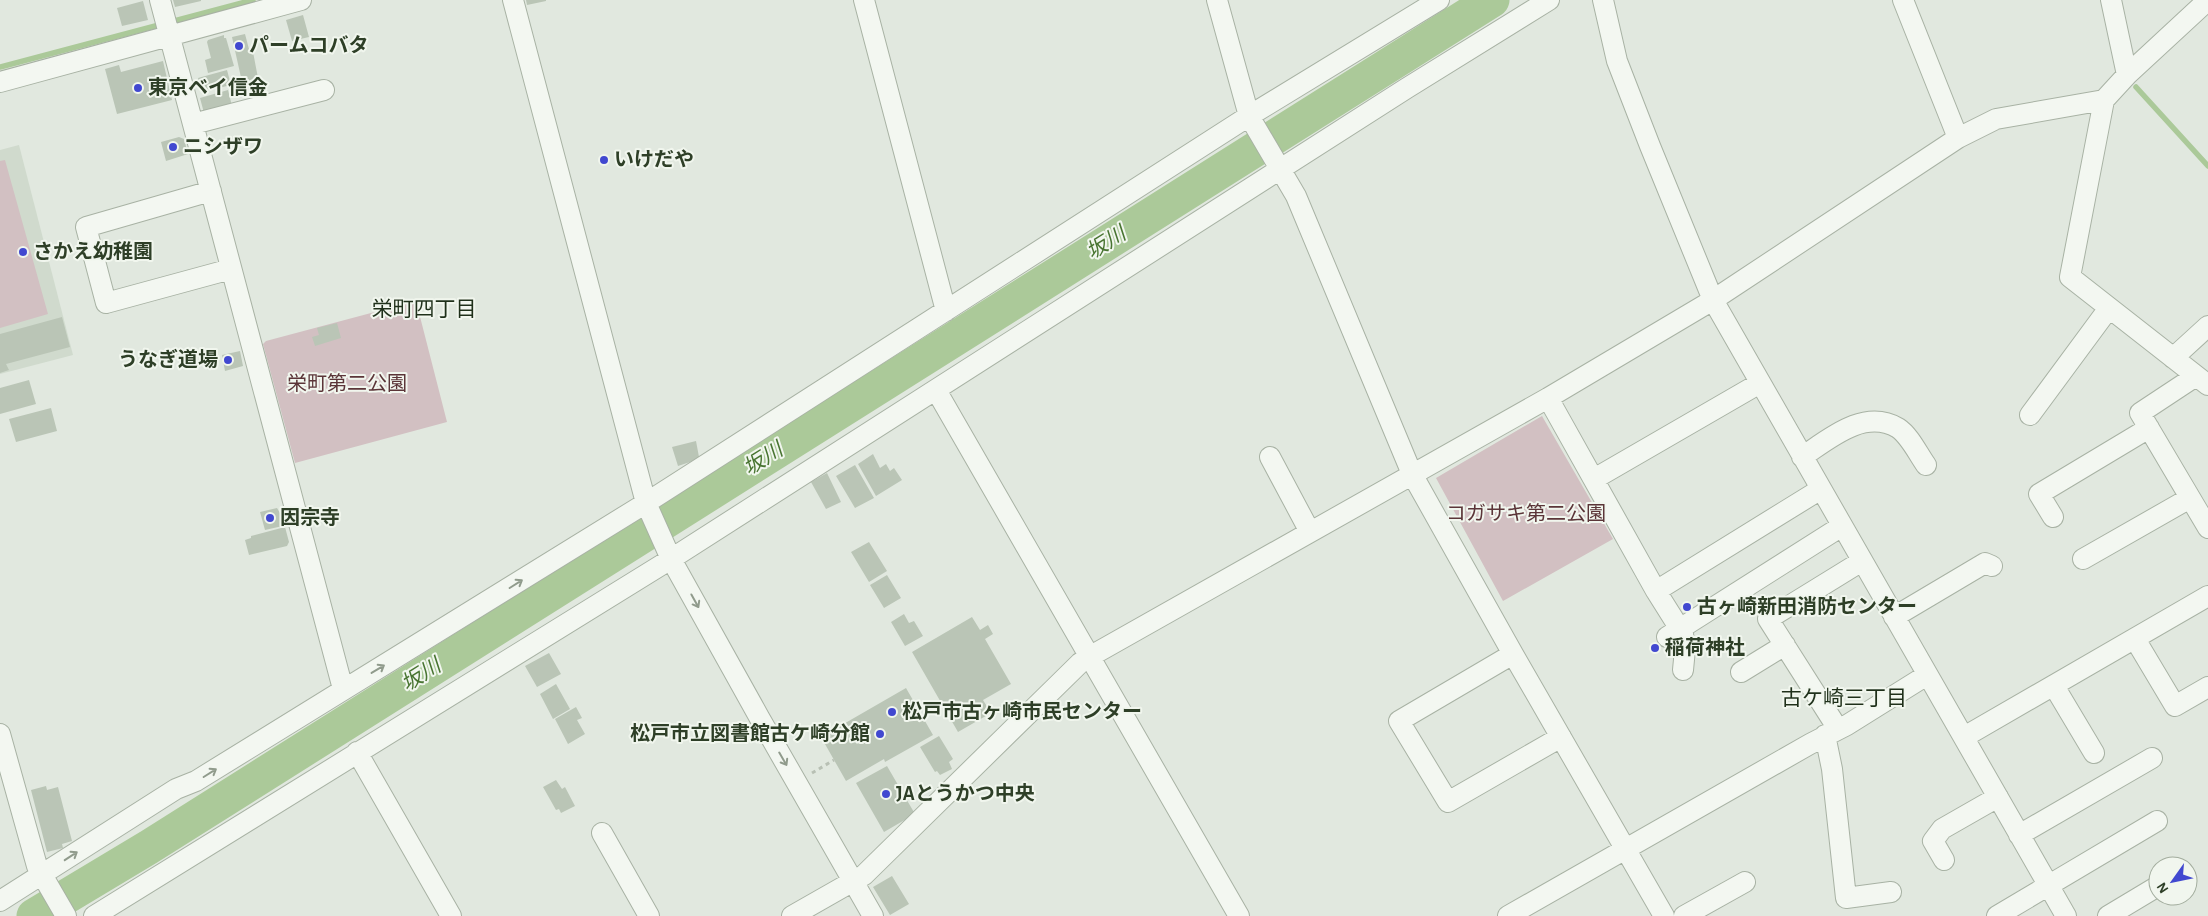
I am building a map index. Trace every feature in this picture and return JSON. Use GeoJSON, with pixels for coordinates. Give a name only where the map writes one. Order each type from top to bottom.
{"type":"FeatureCollection","features":[{"type":"Feature","properties":{"kind":"street"},"geometry":{"type":"LineString","coordinates":[[0,82],[166,20],[301,0]]}},
{"type":"Feature","properties":{"kind":"street"},"geometry":{"type":"LineString","coordinates":[[513,0],[647,506],[670,554],[796,782],[873,916]]}},
{"type":"Feature","properties":{"kind":"street"},"geometry":{"type":"LineString","coordinates":[[864,0],[946,311]]}},
{"type":"Feature","properties":{"kind":"street"},"geometry":{"type":"LineString","coordinates":[[1216,0],[1250,116],[1282,168],[1296,196],[1412,474],[1512,654],[1664,916]]}},
{"type":"Feature","properties":{"kind":"street"},"geometry":{"type":"LineString","coordinates":[[0,901],[176,790],[196,781],[343,689],[647,506],[1250,116],[1414,7],[1439,0]]}},
{"type":"Feature","properties":{"kind":"street"},"geometry":{"type":"LineString","coordinates":[[94,916],[670,554],[936,390],[1548,0]]}},
{"type":"Feature","properties":{"kind":"street"},"geometry":{"type":"LineString","coordinates":[[1603,0],[1617,61],[1713,300],[2066,916]]}},
{"type":"Feature","properties":{"kind":"street"},"geometry":{"type":"LineString","coordinates":[[1903,0],[1958,138]]}},
{"type":"Feature","properties":{"kind":"street"},"geometry":{"type":"LineString","coordinates":[[2110,0],[2127,75]]}},
{"type":"Feature","properties":{"kind":"street"},"geometry":{"type":"LineString","coordinates":[[2208,0],[2127,75],[2104,100],[2070,277],[2202,381],[2140,413],[2208,528]]}},
{"type":"Feature","properties":{"kind":"street"},"geometry":{"type":"LineString","coordinates":[[166,20],[343,689]]}},
{"type":"Feature","properties":{"kind":"street"},"geometry":{"type":"LineString","coordinates":[[193,124],[324,90]]}},
{"type":"Feature","properties":{"kind":"street"},"geometry":{"type":"LineString","coordinates":[[792,916],[864,875],[1073,670],[1089,657],[1548,398],[1713,300],[1958,138],[1996,119],[2104,100]]}},
{"type":"Feature","properties":{"kind":"street"},"geometry":{"type":"LineString","coordinates":[[211,191],[86,227],[106,303],[231,269]]}},
{"type":"Feature","properties":{"kind":"street"},"geometry":{"type":"LineString","coordinates":[[2030,415],[2109,308]]}},
{"type":"Feature","properties":{"kind":"street"},"geometry":{"type":"LineString","coordinates":[[2173,358],[2208,326]]}},
{"type":"Feature","properties":{"kind":"street"},"geometry":{"type":"LineString","coordinates":[[1594,480],[1760,383]]}},
{"type":"Feature","properties":{"kind":"street"},"geometry":{"type":"LineString","coordinates":[[936,390],[1089,657],[1139,740],[1238,916]]}},
{"type":"Feature","properties":{"kind":"street"},"geometry":{"type":"LineString","coordinates":[[1548,398],[1656,591],[1685,649],[1683,670]]}},
{"type":"Feature","properties":{"kind":"street"},"geometry":{"type":"LineString","coordinates":[[1802,456],[1845,429],[1866,421],[1898,428],[1911,441],[1926,466]]}},
{"type":"Feature","properties":{"kind":"street"},"geometry":{"type":"LineString","coordinates":[[2053,517],[2039,494],[2149,428]]}},
{"type":"Feature","properties":{"kind":"street"},"geometry":{"type":"LineString","coordinates":[[1270,457],[1310,532]]}},
{"type":"Feature","properties":{"kind":"street"},"geometry":{"type":"LineString","coordinates":[[1656,591],[1821,490]]}},
{"type":"Feature","properties":{"kind":"street"},"geometry":{"type":"LineString","coordinates":[[2083,559],[2190,498]]}},
{"type":"Feature","properties":{"kind":"street"},"geometry":{"type":"LineString","coordinates":[[1677,633],[1842,526]]}},
{"type":"Feature","properties":{"kind":"street"},"geometry":{"type":"LineString","coordinates":[[1862,561],[1768,619],[1785,645],[1832,732],[1832,769],[1846,898],[1891,892]]}},
{"type":"Feature","properties":{"kind":"street"},"geometry":{"type":"LineString","coordinates":[[1894,617],[1985,563],[1992,566]]}},
{"type":"Feature","properties":{"kind":"street"},"geometry":{"type":"LineString","coordinates":[[1964,737],[2208,596]]}},
{"type":"Feature","properties":{"kind":"street"},"geometry":{"type":"LineString","coordinates":[[2135,639],[2175,706],[2208,687]]}},
{"type":"Feature","properties":{"kind":"street"},"geometry":{"type":"LineString","coordinates":[[1741,672],[1785,645]]}},
{"type":"Feature","properties":{"kind":"street"},"geometry":{"type":"LineString","coordinates":[[1512,654],[1399,721],[1448,802],[1562,738]]}},
{"type":"Feature","properties":{"kind":"street"},"geometry":{"type":"LineString","coordinates":[[1508,916],[1832,732],[1927,675]]}},
{"type":"Feature","properties":{"kind":"street"},"geometry":{"type":"LineString","coordinates":[[2054,686],[2094,753]]}},
{"type":"Feature","properties":{"kind":"street"},"geometry":{"type":"LineString","coordinates":[[0,734],[8,796],[37,866],[66,916]]}},
{"type":"Feature","properties":{"kind":"street"},"geometry":{"type":"LineString","coordinates":[[357,752],[451,916]]}},
{"type":"Feature","properties":{"kind":"street"},"geometry":{"type":"LineString","coordinates":[[2019,835],[2152,758]]}},
{"type":"Feature","properties":{"kind":"street"},"geometry":{"type":"LineString","coordinates":[[1944,860],[1933,841],[1942,829],[1998,796]]}},
{"type":"Feature","properties":{"kind":"street"},"geometry":{"type":"LineString","coordinates":[[1997,916],[2157,821]]}},
{"type":"Feature","properties":{"kind":"street"},"geometry":{"type":"LineString","coordinates":[[602,833],[649,916]]}},
{"type":"Feature","properties":{"kind":"street"},"geometry":{"type":"LineString","coordinates":[[1684,916],[1745,882]]}},
{"type":"Feature","properties":{"kind":"street"},"geometry":{"type":"LineString","coordinates":[[2108,916],[2148,892]]}},
{"type":"Feature","properties":{"kind":"path"},"geometry":{"type":"LineString","coordinates":[[796,782],[834,760]]}},
{"type":"Feature","properties":{"kind":"shaded area","name":"さかえ幼稚園"},"geometry":{"type":"Polygon","coordinates":[[[19,145],[73,355],[0,374],[0,150],[19,145]]]}},
{"type":"Feature","properties":{"kind":"green space"},"geometry":{"type":"Polygon","coordinates":[[[5,160],[48,314],[0,328],[0,161],[5,160]]]}},
{"type":"Feature","properties":{"kind":"green space","name":"栄町第二公園"},"geometry":{"type":"Polygon","coordinates":[[[416,301],[447,422],[295,463],[263,344],[266,341],[416,301]]]}},
{"type":"Feature","properties":{"kind":"green space","name":"コガサキ第二公園"},"geometry":{"type":"Polygon","coordinates":[[[1542,416],[1613,539],[1503,601],[1436,478],[1542,416]]]}},
{"type":"Feature","properties":{"kind":"building"},"geometry":{"type":"Polygon","coordinates":[[[173,0],[201,0],[201,1],[175,7],[173,0]]]}},
{"type":"Feature","properties":{"kind":"building"},"geometry":{"type":"Polygon","coordinates":[[[526,0],[546,0],[546,1],[527,5],[526,0]]]}},
{"type":"Feature","properties":{"kind":"building"},"geometry":{"type":"Polygon","coordinates":[[[143,1],[148,20],[122,26],[117,8],[143,1]]]}},
{"type":"Feature","properties":{"kind":"building"},"geometry":{"type":"Polygon","coordinates":[[[303,15],[309,37],[292,41],[286,20],[303,15]]]}},
{"type":"Feature","properties":{"kind":"building"},"geometry":{"type":"Polygon","coordinates":[[[245,34],[250,53],[253,52],[258,78],[242,82],[232,37],[245,34]]]}},
{"type":"Feature","properties":{"kind":"building"},"geometry":{"type":"Polygon","coordinates":[[[224,35],[234,66],[208,73],[205,60],[211,58],[207,42],[224,35]]]}},
{"type":"Feature","properties":{"kind":"building"},"geometry":{"type":"Polygon","coordinates":[[[163,61],[172,100],[117,114],[105,69],[119,65],[121,72],[163,61]]]}},
{"type":"Feature","properties":{"kind":"building"},"geometry":{"type":"Polygon","coordinates":[[[227,70],[231,85],[202,92],[198,78],[227,70]]]}},
{"type":"Feature","properties":{"kind":"building"},"geometry":{"type":"Polygon","coordinates":[[[228,90],[233,110],[204,113],[200,98],[228,90]]]}},
{"type":"Feature","properties":{"kind":"building"},"geometry":{"type":"Polygon","coordinates":[[[179,137],[184,139],[188,154],[166,161],[161,142],[179,137]]]}},
{"type":"Feature","properties":{"kind":"building"},"geometry":{"type":"Polygon","coordinates":[[[62,317],[70,347],[6,364],[9,370],[0,373],[0,334],[62,317]]]}},
{"type":"Feature","properties":{"kind":"building"},"geometry":{"type":"Polygon","coordinates":[[[337,323],[341,338],[315,346],[312,337],[319,335],[317,328],[337,323]]]}},
{"type":"Feature","properties":{"kind":"building"},"geometry":{"type":"Polygon","coordinates":[[[240,351],[243,366],[225,371],[222,355],[240,351]]]}},
{"type":"Feature","properties":{"kind":"building"},"geometry":{"type":"Polygon","coordinates":[[[29,380],[36,404],[0,414],[0,388],[29,380]]]}},
{"type":"Feature","properties":{"kind":"building"},"geometry":{"type":"Polygon","coordinates":[[[51,408],[57,431],[16,442],[9,419],[51,408]]]}},
{"type":"Feature","properties":{"kind":"building"},"geometry":{"type":"Polygon","coordinates":[[[696,441],[699,457],[678,466],[672,447],[696,441]]]}},
{"type":"Feature","properties":{"kind":"building"},"geometry":{"type":"Polygon","coordinates":[[[873,454],[880,468],[886,464],[890,471],[894,468],[902,480],[876,496],[858,464],[873,454]]]}},
{"type":"Feature","properties":{"kind":"building"},"geometry":{"type":"Polygon","coordinates":[[[855,465],[874,498],[855,508],[836,476],[855,465]]]}},
{"type":"Feature","properties":{"kind":"building"},"geometry":{"type":"Polygon","coordinates":[[[827,473],[841,502],[826,509],[811,482],[827,473]]]}},
{"type":"Feature","properties":{"kind":"building"},"geometry":{"type":"Polygon","coordinates":[[[277,508],[280,513],[284,512],[287,525],[265,530],[260,512],[277,508]]]}},
{"type":"Feature","properties":{"kind":"building"},"geometry":{"type":"Polygon","coordinates":[[[285,527],[289,542],[287,546],[249,555],[245,540],[251,538],[251,536],[285,527]]]}},
{"type":"Feature","properties":{"kind":"building"},"geometry":{"type":"Polygon","coordinates":[[[869,542],[887,571],[869,582],[851,552],[869,542]]]}},
{"type":"Feature","properties":{"kind":"building"},"geometry":{"type":"Polygon","coordinates":[[[887,575],[901,598],[884,608],[870,585],[887,575]]]}},
{"type":"Feature","properties":{"kind":"building"},"geometry":{"type":"Polygon","coordinates":[[[904,614],[909,623],[914,621],[923,636],[905,646],[891,622],[904,614]]]}},
{"type":"Feature","properties":{"kind":"building"},"geometry":{"type":"Polygon","coordinates":[[[972,617],[980,630],[988,625],[993,634],[985,639],[1011,684],[983,700],[991,713],[958,732],[912,652],[972,617]]]}},
{"type":"Feature","properties":{"kind":"building"},"geometry":{"type":"Polygon","coordinates":[[[549,653],[561,674],[537,687],[525,666],[549,653]]]}},
{"type":"Feature","properties":{"kind":"building"},"geometry":{"type":"Polygon","coordinates":[[[556,684],[570,709],[553,719],[540,694],[556,684]]]}},
{"type":"Feature","properties":{"kind":"building","name":"松戸市古ヶ崎市民センター"},"geometry":{"type":"Polygon","coordinates":[[[906,688],[933,735],[885,762],[884,759],[846,781],[821,737],[906,688]]]}},
{"type":"Feature","properties":{"kind":"building"},"geometry":{"type":"Polygon","coordinates":[[[576,707],[582,718],[577,720],[585,734],[568,744],[555,719],[576,707]]]}},
{"type":"Feature","properties":{"kind":"building"},"geometry":{"type":"Polygon","coordinates":[[[939,736],[953,759],[949,762],[952,769],[940,775],[937,771],[935,772],[920,747],[939,736]]]}},
{"type":"Feature","properties":{"kind":"building"},"geometry":{"type":"Polygon","coordinates":[[[887,766],[915,814],[884,832],[856,783],[887,766]]]}},
{"type":"Feature","properties":{"kind":"building"},"geometry":{"type":"Polygon","coordinates":[[[556,780],[562,789],[565,787],[575,806],[561,813],[559,809],[556,810],[543,787],[556,780]]]}},
{"type":"Feature","properties":{"kind":"building"},"geometry":{"type":"Polygon","coordinates":[[[46,786],[47,790],[58,787],[72,841],[62,844],[63,848],[47,852],[31,790],[46,786]]]}},
{"type":"Feature","properties":{"kind":"building"},"geometry":{"type":"Polygon","coordinates":[[[892,876],[909,904],[890,915],[873,887],[892,876]]]}},
{"type":"Feature","properties":{"kind":"waterway"},"geometry":{"type":"LineString","coordinates":[[0,67],[253,0]]}},
{"type":"Feature","properties":{"kind":"waterway","name":"坂川"},"geometry":{"type":"LineString","coordinates":[[34,916],[149,847],[1492,0]]}},
{"type":"Feature","properties":{"kind":"waterway"},"geometry":{"type":"LineString","coordinates":[[2136,87],[2208,166]]}},
{"type":"Feature","properties":{"kind":"place","name":"パームコバタ"},"geometry":{"type":"Point","coordinates":[239,46]}},
{"type":"Feature","properties":{"kind":"place","name":"東京ベイ信金"},"geometry":{"type":"Point","coordinates":[138,88]}},
{"type":"Feature","properties":{"kind":"place","name":"ニシザワ"},"geometry":{"type":"Point","coordinates":[173,147]}},
{"type":"Feature","properties":{"kind":"place","name":"いけだや"},"geometry":{"type":"Point","coordinates":[604,160]}},
{"type":"Feature","properties":{"kind":"place","name":"さかえ幼稚園"},"geometry":{"type":"Point","coordinates":[23,252]}},
{"type":"Feature","properties":{"kind":"place","name":"うなぎ道場"},"geometry":{"type":"Point","coordinates":[228,360]}},
{"type":"Feature","properties":{"kind":"place","name":"因宗寺"},"geometry":{"type":"Point","coordinates":[270,518]}},
{"type":"Feature","properties":{"kind":"place","name":"古ヶ崎新田消防センター"},"geometry":{"type":"Point","coordinates":[1687,607]}},
{"type":"Feature","properties":{"kind":"place","name":"稲荷神社"},"geometry":{"type":"Point","coordinates":[1655,648]}},
{"type":"Feature","properties":{"kind":"place","name":"松戸市古ヶ崎市民センター"},"geometry":{"type":"Point","coordinates":[892,712]}},
{"type":"Feature","properties":{"kind":"place","name":"松戸市立図書館古ケ崎分館"},"geometry":{"type":"Point","coordinates":[880,734]}},
{"type":"Feature","properties":{"kind":"place","name":"JAとうかつ中央"},"geometry":{"type":"Point","coordinates":[886,794]}},
{"type":"Feature","properties":{"kind":"district","name":"栄町四丁目"},"geometry":{"type":"Point","coordinates":[424,309]}},
{"type":"Feature","properties":{"kind":"district","name":"古ケ崎三丁目"},"geometry":{"type":"Point","coordinates":[1844,698]}}]}
